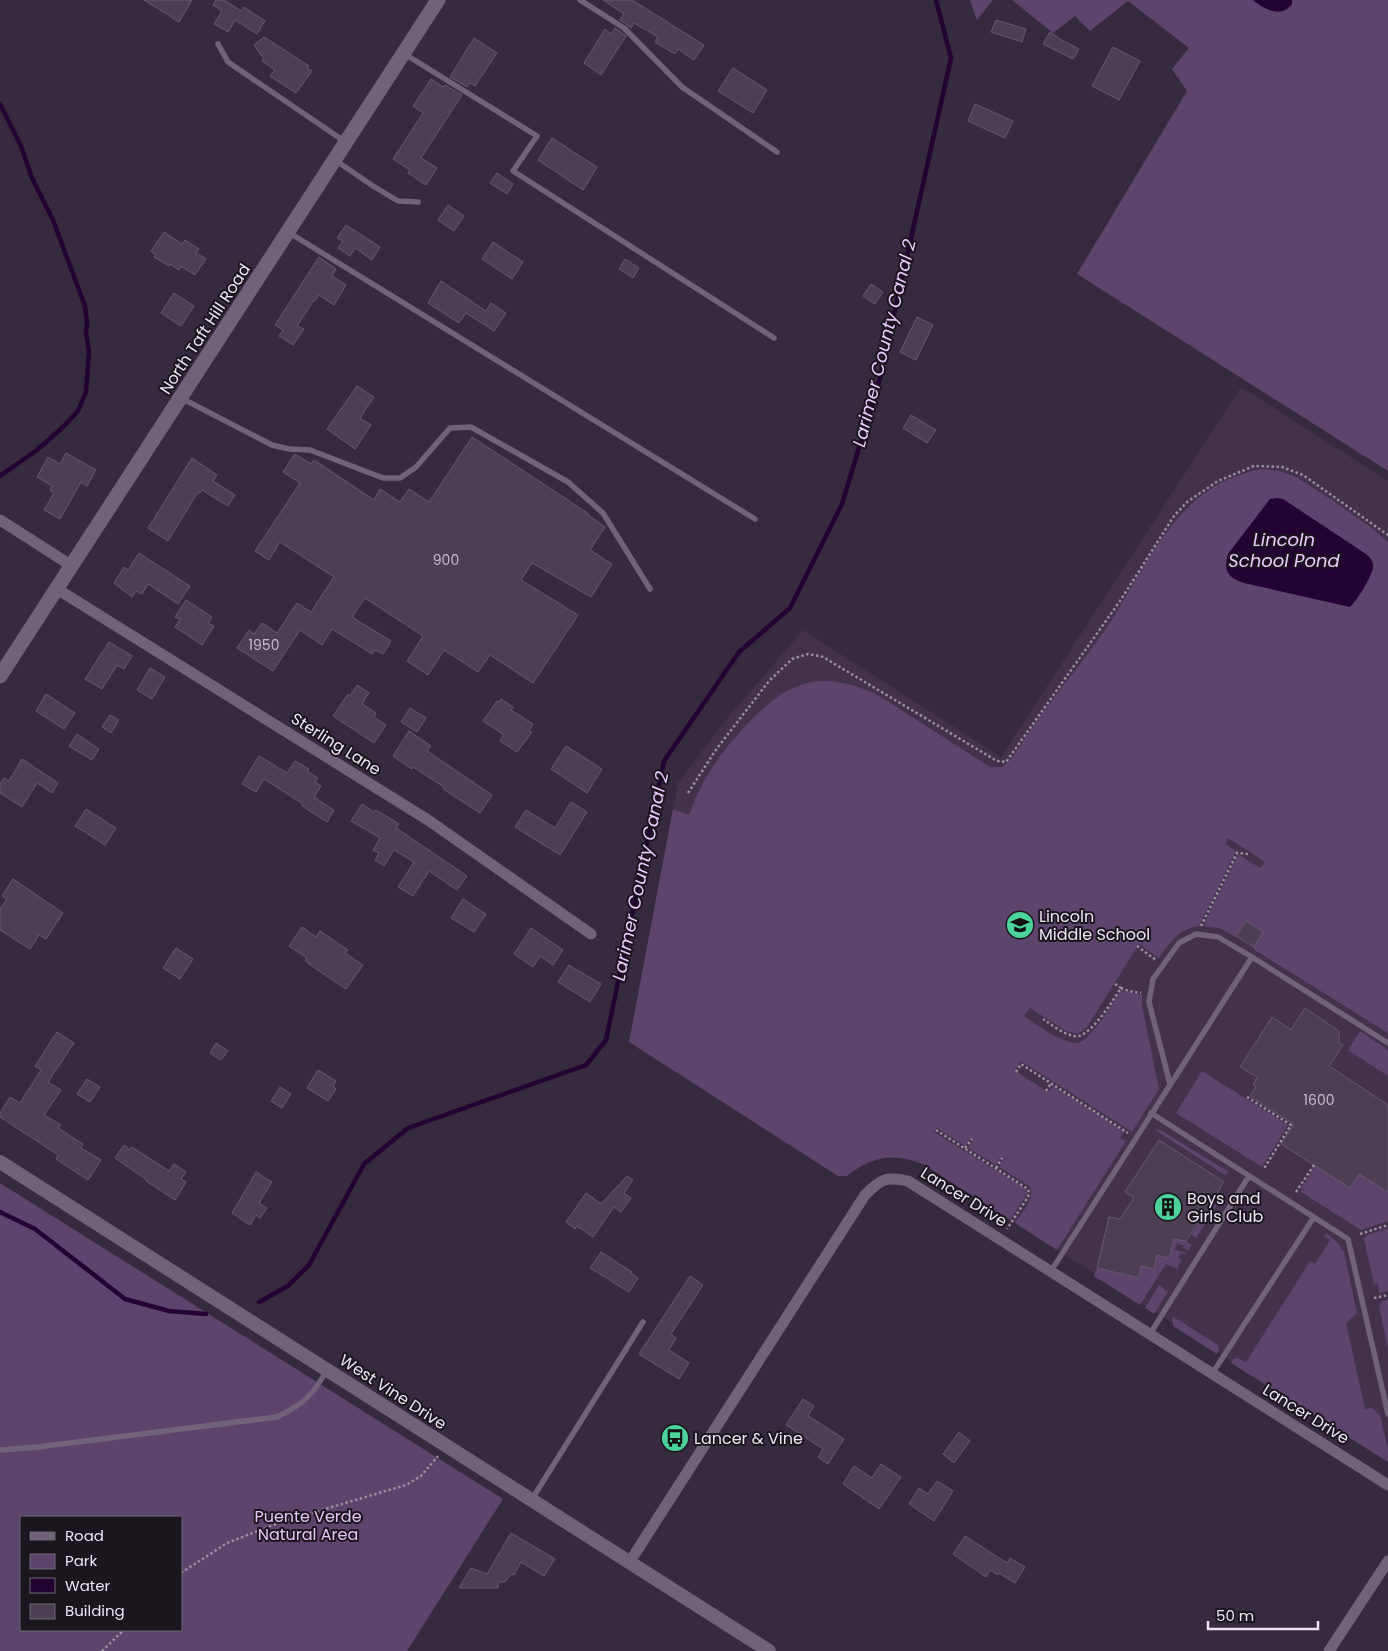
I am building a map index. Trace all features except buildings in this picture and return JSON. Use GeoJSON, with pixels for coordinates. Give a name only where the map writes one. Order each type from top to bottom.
{"type":"FeatureCollection","features":[{"type":"Feature","properties":{"kind":"main road","name":"North Taft Hill Road"},"geometry":{"type":"LineString","coordinates":[[0,676],[438,0]]}},
{"type":"Feature","properties":{"kind":"street"},"geometry":{"type":"LineString","coordinates":[[0,520],[72,566]]}},
{"type":"Feature","properties":{"kind":"street","name":"Sterling Lane"},"geometry":{"type":"LineString","coordinates":[[57,589],[428,820],[591,934]]}},
{"type":"Feature","properties":{"kind":"street","name":"West Vine Drive"},"geometry":{"type":"LineString","coordinates":[[0,1162],[629,1562],[761,1649]]}},
{"type":"Feature","properties":{"kind":"street","name":"Lancer Drive"},"geometry":{"type":"LineString","coordinates":[[629,1562],[865,1195],[876,1183],[885,1179],[895,1178],[908,1181],[1388,1485]]}},
{"type":"Feature","properties":{"kind":"street"},"geometry":{"type":"LineString","coordinates":[[1329,1651],[1388,1561]]}},
{"type":"Feature","properties":{"kind":"lane"},"geometry":{"type":"LineString","coordinates":[[580,0],[624,28],[682,87],[777,152]]}},
{"type":"Feature","properties":{"kind":"lane"},"geometry":{"type":"LineString","coordinates":[[218,44],[228,62],[346,142]]}},
{"type":"Feature","properties":{"kind":"lane"},"geometry":{"type":"LineString","coordinates":[[404,53],[537,136],[513,171],[774,338]]}},
{"type":"Feature","properties":{"kind":"lane"},"geometry":{"type":"LineString","coordinates":[[335,160],[398,201],[418,202]]}},
{"type":"Feature","properties":{"kind":"lane"},"geometry":{"type":"LineString","coordinates":[[288,232],[755,519]]}},
{"type":"Feature","properties":{"kind":"lane"},"geometry":{"type":"LineString","coordinates":[[181,398],[272,445],[310,450],[383,478],[400,478],[416,467],[450,428],[470,428],[568,482],[603,513],[650,589]]}},
{"type":"Feature","properties":{"kind":"lane"},"geometry":{"type":"LineString","coordinates":[[1170,1084],[1149,1002],[1154,979],[1179,943],[1196,934],[1218,937],[1388,1043]]}},
{"type":"Feature","properties":{"kind":"lane"},"geometry":{"type":"LineString","coordinates":[[1051,1271],[1252,957]]}},
{"type":"Feature","properties":{"kind":"lane"},"geometry":{"type":"LineString","coordinates":[[1151,1114],[1348,1239],[1388,1414]]}},
{"type":"Feature","properties":{"kind":"lane"},"geometry":{"type":"LineString","coordinates":[[1150,1334],[1249,1176]]}},
{"type":"Feature","properties":{"kind":"lane"},"geometry":{"type":"LineString","coordinates":[[1212,1374],[1314,1217]]}},
{"type":"Feature","properties":{"kind":"lane"},"geometry":{"type":"LineString","coordinates":[[531,1501],[642,1322]]}},
{"type":"Feature","properties":{"kind":"lane"},"geometry":{"type":"LineString","coordinates":[[0,1450],[38,1448],[277,1417],[297,1408],[314,1392],[326,1370]]}},
{"type":"Feature","properties":{"kind":"path"},"geometry":{"type":"LineString","coordinates":[[688,793],[715,750],[769,681],[792,659],[808,654],[823,657],[997,761],[1006,762],[1120,601],[1174,516],[1187,502],[1218,481],[1254,466],[1282,467],[1303,475],[1388,535]]}},
{"type":"Feature","properties":{"kind":"path"},"geometry":{"type":"LineString","coordinates":[[1196,934],[1237,853],[1249,854]]}},
{"type":"Feature","properties":{"kind":"path"},"geometry":{"type":"LineString","coordinates":[[1137,946],[1164,965]]}},
{"type":"Feature","properties":{"kind":"path"},"geometry":{"type":"LineString","coordinates":[[1115,984],[1129,992],[1151,994]]}},
{"type":"Feature","properties":{"kind":"path"},"geometry":{"type":"LineString","coordinates":[[1043,1020],[1070,1035],[1076,1037],[1083,1035],[1099,1020],[1121,988]]}},
{"type":"Feature","properties":{"kind":"path"},"geometry":{"type":"LineString","coordinates":[[1016,1072],[1021,1064],[1136,1138]]}},
{"type":"Feature","properties":{"kind":"path"},"geometry":{"type":"LineString","coordinates":[[1046,1091],[1051,1083]]}},
{"type":"Feature","properties":{"kind":"path"},"geometry":{"type":"LineString","coordinates":[[1247,1097],[1291,1125],[1263,1170]]}},
{"type":"Feature","properties":{"kind":"path"},"geometry":{"type":"LineString","coordinates":[[936,1130],[1023,1184],[1028,1189],[1029,1193],[1000,1240]]}},
{"type":"Feature","properties":{"kind":"path"},"geometry":{"type":"LineString","coordinates":[[965,1148],[972,1139]]}},
{"type":"Feature","properties":{"kind":"path"},"geometry":{"type":"LineString","coordinates":[[996,1168],[1002,1158]]}},
{"type":"Feature","properties":{"kind":"path"},"geometry":{"type":"LineString","coordinates":[[1296,1192],[1314,1165]]}},
{"type":"Feature","properties":{"kind":"path"},"geometry":{"type":"LineString","coordinates":[[1360,1234],[1388,1225]]}},
{"type":"Feature","properties":{"kind":"path"},"geometry":{"type":"LineString","coordinates":[[1374,1298],[1388,1295]]}},
{"type":"Feature","properties":{"kind":"path"},"geometry":{"type":"LineString","coordinates":[[182,1572],[227,1543],[278,1522],[406,1485],[425,1472],[445,1446]]}},
{"type":"Feature","properties":{"kind":"path"},"geometry":{"type":"LineString","coordinates":[[102,1651],[123,1631]]}},
{"type":"Feature","properties":{"kind":"shaded area","name":"Lincoln Middle School"},"geometry":{"type":"Polygon","coordinates":[[[1241,387],[1388,481],[1388,1461],[923,1164],[899,1157],[885,1158],[873,1160],[859,1166],[847,1176],[838,1176],[629,1042],[678,783],[724,722],[803,630],[1001,757],[1241,387]]]}},
{"type":"Feature","properties":{"kind":"green space"},"geometry":{"type":"Polygon","coordinates":[[[970,0],[993,0],[977,20],[970,0]]]}},
{"type":"Feature","properties":{"kind":"green space"},"geometry":{"type":"Polygon","coordinates":[[[1012,0],[1388,0],[1388,471],[1077,274],[1187,91],[1172,69],[1189,48],[1128,1],[1090,31],[1075,16],[1053,33],[1012,0]]]}},
{"type":"Feature","properties":{"kind":"green space","name":"Lincoln Middle School"},"geometry":{"type":"Polygon","coordinates":[[[1262,469],[1280,471],[1296,477],[1369,526],[1388,542],[1388,1033],[1253,949],[1263,932],[1246,921],[1235,937],[1220,928],[1203,926],[1238,854],[1260,868],[1265,862],[1228,838],[1225,844],[1236,851],[1199,926],[1180,933],[1159,958],[1139,944],[1087,1027],[1078,1034],[1066,1031],[1030,1008],[1024,1016],[1059,1038],[1074,1043],[1080,1042],[1096,1027],[1121,990],[1142,995],[1142,1006],[1159,1089],[1132,1132],[1021,1061],[1015,1071],[1048,1092],[1053,1086],[1124,1131],[1120,1138],[1126,1141],[1057,1250],[1015,1223],[1030,1200],[1031,1191],[1029,1186],[999,1167],[1003,1159],[1000,1158],[996,1165],[968,1148],[973,1140],[970,1139],[965,1146],[937,1128],[934,1132],[1025,1188],[1027,1194],[1010,1220],[923,1164],[912,1160],[883,1158],[865,1164],[847,1176],[838,1176],[629,1042],[673,809],[689,815],[699,790],[716,762],[737,735],[760,711],[783,693],[801,685],[821,681],[846,684],[878,695],[990,767],[1003,767],[1103,633],[1166,532],[1185,510],[1207,492],[1232,478],[1262,469]]]}},
{"type":"Feature","properties":{"kind":"green space"},"geometry":{"type":"Polygon","coordinates":[[[1360,1031],[1388,1050],[1388,1076],[1348,1050],[1360,1031]]]}},
{"type":"Feature","properties":{"kind":"green space"},"geometry":{"type":"Polygon","coordinates":[[[1202,1071],[1288,1125],[1262,1167],[1176,1113],[1202,1071]]]}},
{"type":"Feature","properties":{"kind":"green space"},"geometry":{"type":"Polygon","coordinates":[[[1158,1129],[1229,1172],[1225,1175],[1155,1130],[1158,1129]]]}},
{"type":"Feature","properties":{"kind":"green space"},"geometry":{"type":"Polygon","coordinates":[[[1315,1166],[1360,1171],[1388,1192],[1388,1221],[1361,1230],[1301,1192],[1315,1166]]]}},
{"type":"Feature","properties":{"kind":"green space","name":"Puente Verde Natural Area"},"geometry":{"type":"Polygon","coordinates":[[[0,1183],[503,1499],[407,1651],[0,1651],[0,1183]]]}},
{"type":"Feature","properties":{"kind":"green space"},"geometry":{"type":"Polygon","coordinates":[[[1214,1199],[1219,1202],[1196,1238],[1191,1235],[1214,1199]]]}},
{"type":"Feature","properties":{"kind":"green space"},"geometry":{"type":"Polygon","coordinates":[[[1388,1228],[1388,1291],[1379,1293],[1378,1284],[1374,1284],[1364,1239],[1367,1235],[1388,1228]]]}},
{"type":"Feature","properties":{"kind":"green space"},"geometry":{"type":"Polygon","coordinates":[[[1327,1234],[1337,1242],[1344,1252],[1357,1313],[1346,1323],[1365,1409],[1372,1408],[1380,1415],[1388,1450],[1388,1462],[1231,1363],[1233,1359],[1238,1358],[1246,1362],[1310,1261],[1315,1264],[1330,1240],[1323,1235],[1327,1234]]]}},
{"type":"Feature","properties":{"kind":"green space"},"geometry":{"type":"Polygon","coordinates":[[[1174,1239],[1186,1241],[1192,1245],[1188,1251],[1178,1243],[1174,1249],[1186,1253],[1185,1255],[1181,1253],[1178,1257],[1182,1260],[1177,1269],[1166,1264],[1140,1305],[1094,1276],[1097,1268],[1139,1278],[1141,1266],[1154,1269],[1157,1255],[1169,1258],[1174,1239]]]}},
{"type":"Feature","properties":{"kind":"green space"},"geometry":{"type":"Polygon","coordinates":[[[1159,1285],[1168,1292],[1154,1314],[1145,1308],[1159,1285]]]}},
{"type":"Feature","properties":{"kind":"green space"},"geometry":{"type":"Polygon","coordinates":[[[1388,1300],[1388,1348],[1379,1306],[1382,1301],[1388,1300]]]}},
{"type":"Feature","properties":{"kind":"green space"},"geometry":{"type":"Polygon","coordinates":[[[1172,1316],[1218,1345],[1219,1350],[1217,1354],[1173,1326],[1172,1316]]]}},
{"type":"Feature","properties":{"kind":"water"},"geometry":{"type":"Polygon","coordinates":[[[1253,0],[1292,0],[1292,4],[1288,9],[1278,12],[1262,7],[1253,0]]]}},
{"type":"Feature","properties":{"kind":"water","name":"Lincoln School Pond"},"geometry":{"type":"Polygon","coordinates":[[[1270,499],[1283,499],[1371,559],[1373,568],[1368,580],[1350,607],[1244,583],[1228,573],[1226,565],[1228,554],[1270,499]]]}},
{"type":"Feature","properties":{"kind":"waterway","name":"Larimer County Canal 2"},"geometry":{"type":"LineString","coordinates":[[259,1302],[288,1286],[309,1265],[364,1164],[408,1128],[586,1065],[606,1040],[664,761],[739,652],[790,608],[842,504],[880,378],[951,58],[936,0]]}},
{"type":"Feature","properties":{"kind":"waterway"},"geometry":{"type":"LineString","coordinates":[[0,104],[21,146],[32,178],[53,220],[85,306],[89,352],[86,392],[78,411],[37,450],[0,476]]}},
{"type":"Feature","properties":{"kind":"waterway","name":"Larimer County Canal 2"},"geometry":{"type":"LineString","coordinates":[[0,1212],[35,1229],[125,1299],[169,1311],[206,1314]]}},
{"type":"Feature","properties":{"kind":"place","name":"Lincoln Middle School"},"geometry":{"type":"Point","coordinates":[1020,925]}},
{"type":"Feature","properties":{"kind":"place","name":"Boys and Girls Club"},"geometry":{"type":"Point","coordinates":[1168,1207]}},
{"type":"Feature","properties":{"kind":"place","name":"Lancer & Vine"},"geometry":{"type":"Point","coordinates":[675,1438]}}]}
